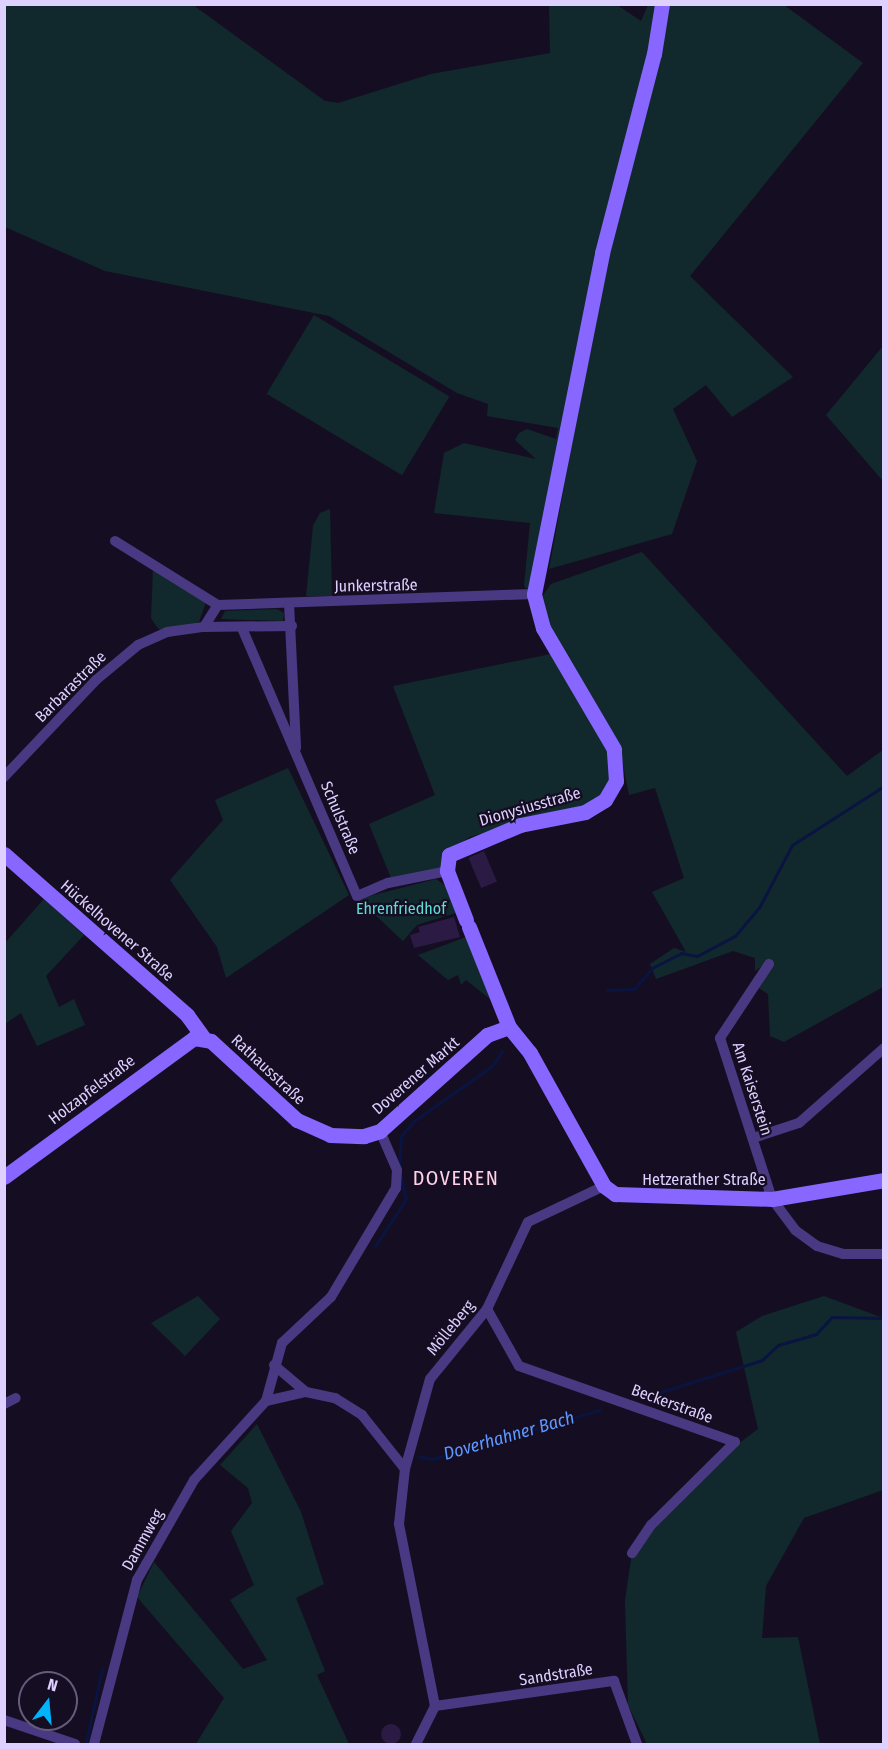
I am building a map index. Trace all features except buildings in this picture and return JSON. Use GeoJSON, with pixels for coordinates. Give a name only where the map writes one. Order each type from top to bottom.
{"type":"FeatureCollection","features":[{"type":"Feature","properties":{"kind":"street","name":"Dionysiusstraße"},"geometry":{"type":"LineString","coordinates":[[447,871],[449,855],[471,843],[520,825],[585,812],[605,800],[616,781],[614,749],[543,628],[534,594],[602,253],[662,4]]}},
{"type":"Feature","properties":{"kind":"street"},"geometry":{"type":"LineString","coordinates":[[116,541],[218,604],[204,627]]}},
{"type":"Feature","properties":{"kind":"street","name":"Junkerstraße"},"geometry":{"type":"LineString","coordinates":[[218,604],[534,594]]}},
{"type":"Feature","properties":{"kind":"street","name":"Schulstraße"},"geometry":{"type":"LineString","coordinates":[[289,603],[292,626],[296,751]]}},
{"type":"Feature","properties":{"kind":"street","name":"Barbarastraße"},"geometry":{"type":"LineString","coordinates":[[4,777],[96,680],[138,645],[167,632],[204,627],[292,626]]}},
{"type":"Feature","properties":{"kind":"street","name":"Schulstraße"},"geometry":{"type":"LineString","coordinates":[[242,628],[357,896],[388,883],[447,871]]}},
{"type":"Feature","properties":{"kind":"street","name":"Hückelhovener Straße"},"geometry":{"type":"LineString","coordinates":[[4,854],[187,1015],[203,1037]]}},
{"type":"Feature","properties":{"kind":"street"},"geometry":{"type":"LineString","coordinates":[[447,871],[509,1027],[530,1053],[604,1186]]}},
{"type":"Feature","properties":{"kind":"street","name":"Am Kaiserstein"},"geometry":{"type":"LineString","coordinates":[[769,964],[720,1038],[772,1199],[790,1224],[817,1246],[843,1254],[884,1254]]}},
{"type":"Feature","properties":{"kind":"street","name":"Doverener Markt"},"geometry":{"type":"LineString","coordinates":[[274,1365],[282,1343],[337,1287],[396,1188],[397,1170],[380,1131],[487,1035],[509,1027]]}},
{"type":"Feature","properties":{"kind":"street","name":"Rathausstraße"},"geometry":{"type":"LineString","coordinates":[[203,1037],[297,1120],[330,1135],[380,1131]]}},
{"type":"Feature","properties":{"kind":"street","name":"Holzapfelstraße"},"geometry":{"type":"LineString","coordinates":[[4,1177],[187,1040],[203,1037]]}},
{"type":"Feature","properties":{"kind":"street"},"geometry":{"type":"LineString","coordinates":[[753,1138],[799,1123],[884,1048]]}},
{"type":"Feature","properties":{"kind":"street","name":"Hetzerather Straße"},"geometry":{"type":"LineString","coordinates":[[604,1186],[626,1198],[772,1199],[884,1180]]}},
{"type":"Feature","properties":{"kind":"street","name":"Mölleberg"},"geometry":{"type":"LineString","coordinates":[[435,1706],[399,1524],[405,1468],[430,1379],[486,1309],[528,1222],[604,1186]]}},
{"type":"Feature","properties":{"kind":"street","name":"Beckerstraße"},"geometry":{"type":"LineString","coordinates":[[486,1309],[519,1366],[735,1442],[651,1525],[632,1553]]}},
{"type":"Feature","properties":{"kind":"street"},"geometry":{"type":"LineString","coordinates":[[306,1392],[274,1365],[266,1401],[306,1392],[335,1398],[362,1415],[405,1468]]}},
{"type":"Feature","properties":{"kind":"street"},"geometry":{"type":"LineString","coordinates":[[4,1404],[16,1398]]}},
{"type":"Feature","properties":{"kind":"street","name":"Dammweg"},"geometry":{"type":"LineString","coordinates":[[94,1744],[137,1580],[194,1480],[266,1401]]}},
{"type":"Feature","properties":{"kind":"street","name":"Sandstraße"},"geometry":{"type":"LineString","coordinates":[[435,1706],[614,1681],[637,1744]]}},
{"type":"Feature","properties":{"kind":"street"},"geometry":{"type":"LineString","coordinates":[[416,1744],[435,1706]]}},
{"type":"Feature","properties":{"kind":"street"},"geometry":{"type":"LineString","coordinates":[[4,1720],[75,1744]]}},
{"type":"Feature","properties":{"kind":"green space"},"geometry":{"type":"Polygon","coordinates":[[[4,5],[193,5],[325,101],[338,103],[431,74],[550,53],[549,5],[617,5],[641,21],[648,5],[658,5],[529,591],[524,586],[530,523],[434,513],[444,453],[464,443],[536,459],[515,440],[519,433],[527,429],[556,439],[558,428],[487,416],[488,404],[457,393],[329,316],[105,271],[5,227],[4,5]]]}},
{"type":"Feature","properties":{"kind":"green space"},"geometry":{"type":"Polygon","coordinates":[[[667,5],[784,5],[863,63],[690,276],[793,377],[732,417],[706,385],[673,409],[697,461],[672,534],[549,569],[607,251],[667,5]]]}},
{"type":"Feature","properties":{"kind":"green space"},"geometry":{"type":"Polygon","coordinates":[[[314,315],[449,396],[402,475],[267,394],[314,315]]]}},
{"type":"Feature","properties":{"kind":"green space"},"geometry":{"type":"Polygon","coordinates":[[[883,346],[883,481],[826,415],[883,346]]]}},
{"type":"Feature","properties":{"kind":"green space"},"geometry":{"type":"Polygon","coordinates":[[[330,509],[332,596],[306,596],[313,526],[320,513],[330,509]]]}},
{"type":"Feature","properties":{"kind":"green space"},"geometry":{"type":"Polygon","coordinates":[[[642,552],[847,776],[883,750],[883,987],[784,1042],[770,1036],[768,994],[754,985],[765,964],[755,971],[755,958],[733,951],[656,979],[650,964],[674,948],[686,952],[652,892],[684,878],[655,788],[629,795],[621,754],[546,625],[541,598],[551,584],[642,552]]]}},
{"type":"Feature","properties":{"kind":"green space"},"geometry":{"type":"Polygon","coordinates":[[[153,569],[206,602],[199,622],[161,631],[157,627],[151,618],[153,569]]]}},
{"type":"Feature","properties":{"kind":"green space"},"geometry":{"type":"Polygon","coordinates":[[[277,609],[284,613],[283,621],[221,619],[225,611],[277,609]]]}},
{"type":"Feature","properties":{"kind":"green space"},"geometry":{"type":"Polygon","coordinates":[[[551,654],[611,753],[613,781],[594,802],[470,837],[453,848],[440,869],[391,878],[369,824],[435,795],[393,686],[551,654]]]}},
{"type":"Feature","properties":{"kind":"green space"},"geometry":{"type":"Polygon","coordinates":[[[288,768],[349,895],[226,978],[217,947],[170,880],[223,820],[215,800],[288,768]]]}},
{"type":"Feature","properties":{"kind":"green space","name":"Ehrenfriedhof"},"geometry":{"type":"Polygon","coordinates":[[[436,879],[450,889],[459,912],[417,925],[403,941],[358,899],[436,879]]]}},
{"type":"Feature","properties":{"kind":"green space"},"geometry":{"type":"Polygon","coordinates":[[[44,899],[84,935],[46,976],[59,1007],[74,999],[85,1025],[37,1046],[21,1013],[5,1024],[5,943],[44,899]]]}},
{"type":"Feature","properties":{"kind":"green space","name":"Ehrenfriedhof"},"geometry":{"type":"Polygon","coordinates":[[[466,937],[494,1002],[466,980],[461,985],[458,975],[448,980],[418,955],[466,937]]]}},
{"type":"Feature","properties":{"kind":"green space"},"geometry":{"type":"Polygon","coordinates":[[[198,1296],[220,1319],[185,1356],[151,1323],[198,1296]]]}},
{"type":"Feature","properties":{"kind":"green space"},"geometry":{"type":"Polygon","coordinates":[[[824,1296],[883,1318],[883,1490],[804,1518],[766,1586],[762,1638],[798,1637],[820,1744],[647,1744],[628,1705],[625,1600],[632,1553],[718,1459],[758,1429],[736,1332],[762,1316],[824,1296]]]}},
{"type":"Feature","properties":{"kind":"green space"},"geometry":{"type":"Polygon","coordinates":[[[257,1424],[301,1512],[324,1584],[296,1598],[325,1671],[317,1675],[349,1744],[196,1744],[224,1698],[137,1597],[154,1562],[243,1669],[267,1660],[230,1600],[254,1585],[231,1531],[252,1503],[248,1488],[220,1465],[257,1424]]]}},
{"type":"Feature","properties":{"kind":"waterway"},"geometry":{"type":"LineString","coordinates":[[607,990],[634,989],[652,968],[681,953],[697,956],[735,936],[760,906],[792,845],[884,786]]}},
{"type":"Feature","properties":{"kind":"waterway"},"geometry":{"type":"LineString","coordinates":[[399,1165],[401,1136],[414,1121],[492,1066],[502,1051]]}},
{"type":"Feature","properties":{"kind":"waterway"},"geometry":{"type":"LineString","coordinates":[[375,1246],[406,1199],[400,1172]]}},
{"type":"Feature","properties":{"kind":"waterway","name":"Doverhahner Bach"},"geometry":{"type":"LineString","coordinates":[[645,1397],[762,1360],[778,1345],[816,1334],[832,1317],[884,1318]]}},
{"type":"Feature","properties":{"kind":"waterway","name":"Doverhahner Bach"},"geometry":{"type":"LineString","coordinates":[[418,1456],[432,1459],[600,1410]]}},
{"type":"Feature","properties":{"kind":"waterway"},"geometry":{"type":"LineString","coordinates":[[86,1742],[102,1669]]}},
{"type":"Feature","properties":{"kind":"district","name":"DOVEREN"},"geometry":{"type":"Point","coordinates":[456,1178]}}]}
